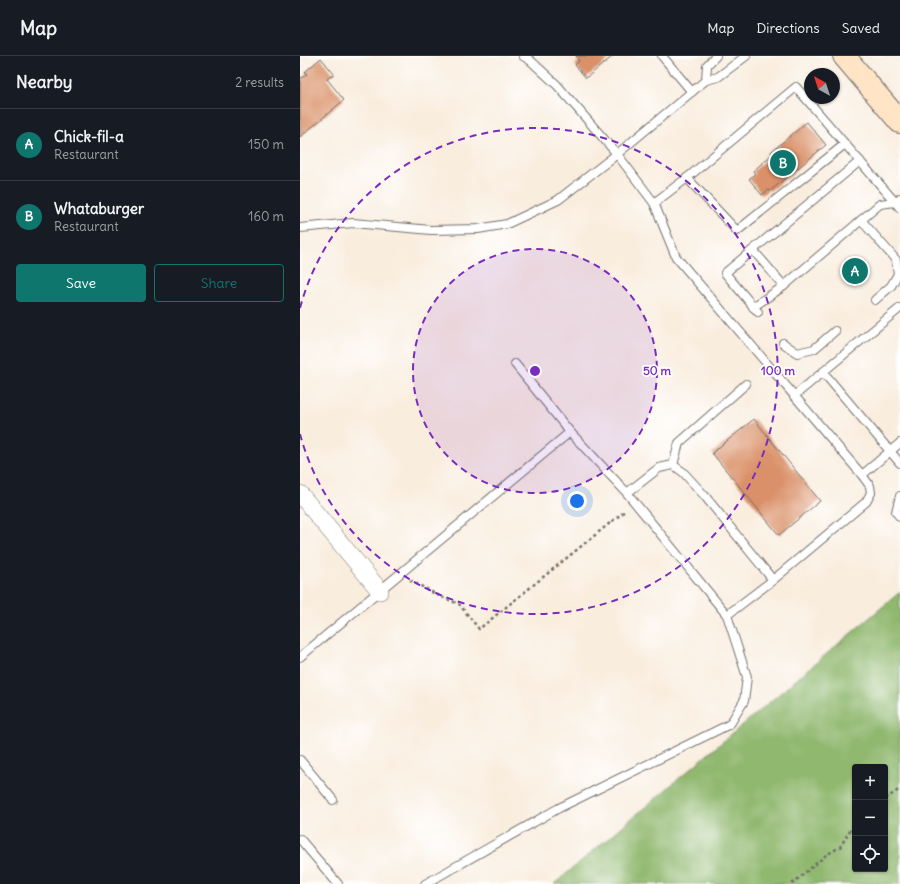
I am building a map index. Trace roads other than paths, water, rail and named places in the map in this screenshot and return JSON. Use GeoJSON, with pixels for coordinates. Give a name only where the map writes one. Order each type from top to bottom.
{"type":"FeatureCollection","features":[{"type":"Feature","properties":{"kind":"main road"},"geometry":{"type":"LineString","coordinates":[[844,56],[900,122]]}},
{"type":"Feature","properties":{"kind":"street"},"geometry":{"type":"LineString","coordinates":[[300,494],[380,591]]}},
{"type":"Feature","properties":{"kind":"lane"},"geometry":{"type":"LineString","coordinates":[[523,56],[530,60],[557,85],[617,154],[654,203],[676,257],[870,486],[871,493],[866,502],[773,580],[727,615]]}},
{"type":"Feature","properties":{"kind":"lane"},"geometry":{"type":"LineString","coordinates":[[662,56],[692,92]]}},
{"type":"Feature","properties":{"kind":"lane"},"geometry":{"type":"LineString","coordinates":[[706,80],[707,65],[716,56]]}},
{"type":"Feature","properties":{"kind":"lane"},"geometry":{"type":"LineString","coordinates":[[300,228],[353,223],[431,230],[478,229],[507,224],[558,200],[617,154],[706,80],[718,78],[746,56]]}},
{"type":"Feature","properties":{"kind":"lane"},"geometry":{"type":"LineString","coordinates":[[654,203],[687,178],[796,87],[898,203]]}},
{"type":"Feature","properties":{"kind":"lane"},"geometry":{"type":"LineString","coordinates":[[687,178],[737,231],[845,144]]}},
{"type":"Feature","properties":{"kind":"lane"},"geometry":{"type":"LineString","coordinates":[[860,161],[725,273],[755,309],[880,204],[898,203]]}},
{"type":"Feature","properties":{"kind":"lane"},"geometry":{"type":"LineString","coordinates":[[862,220],[896,260],[898,274],[891,286],[875,300]]}},
{"type":"Feature","properties":{"kind":"lane"},"geometry":{"type":"LineString","coordinates":[[753,250],[784,286]]}},
{"type":"Feature","properties":{"kind":"lane"},"geometry":{"type":"LineString","coordinates":[[794,396],[899,311]]}},
{"type":"Feature","properties":{"kind":"lane"},"geometry":{"type":"LineString","coordinates":[[783,343],[797,353],[814,348],[835,331]]}},
{"type":"Feature","properties":{"kind":"lane"},"geometry":{"type":"LineString","coordinates":[[425,884],[559,808],[730,724],[744,700],[747,677],[727,615],[627,492],[570,432],[515,364]]}},
{"type":"Feature","properties":{"kind":"lane"},"geometry":{"type":"LineString","coordinates":[[823,372],[900,463]]}},
{"type":"Feature","properties":{"kind":"lane"},"geometry":{"type":"LineString","coordinates":[[672,465],[679,443],[746,384]]}},
{"type":"Feature","properties":{"kind":"lane"},"geometry":{"type":"LineString","coordinates":[[300,657],[570,432]]}},
{"type":"Feature","properties":{"kind":"lane"},"geometry":{"type":"LineString","coordinates":[[862,475],[900,443]]}},
{"type":"Feature","properties":{"kind":"lane"},"geometry":{"type":"LineString","coordinates":[[627,492],[659,468],[672,465],[684,472],[704,494],[773,580]]}},
{"type":"Feature","properties":{"kind":"lane"},"geometry":{"type":"LineString","coordinates":[[900,496],[896,512],[900,517]]}},
{"type":"Feature","properties":{"kind":"lane"},"geometry":{"type":"LineString","coordinates":[[300,760],[333,800]]}},
{"type":"Feature","properties":{"kind":"lane"},"geometry":{"type":"LineString","coordinates":[[300,839],[338,884]]}},
{"type":"Feature","properties":{"kind":"place","name":"Whataburger"},"geometry":{"type":"Point","coordinates":[783,163]}},
{"type":"Feature","properties":{"kind":"place","name":"Chick-fil-a"},"geometry":{"type":"Point","coordinates":[855,271]}}]}
